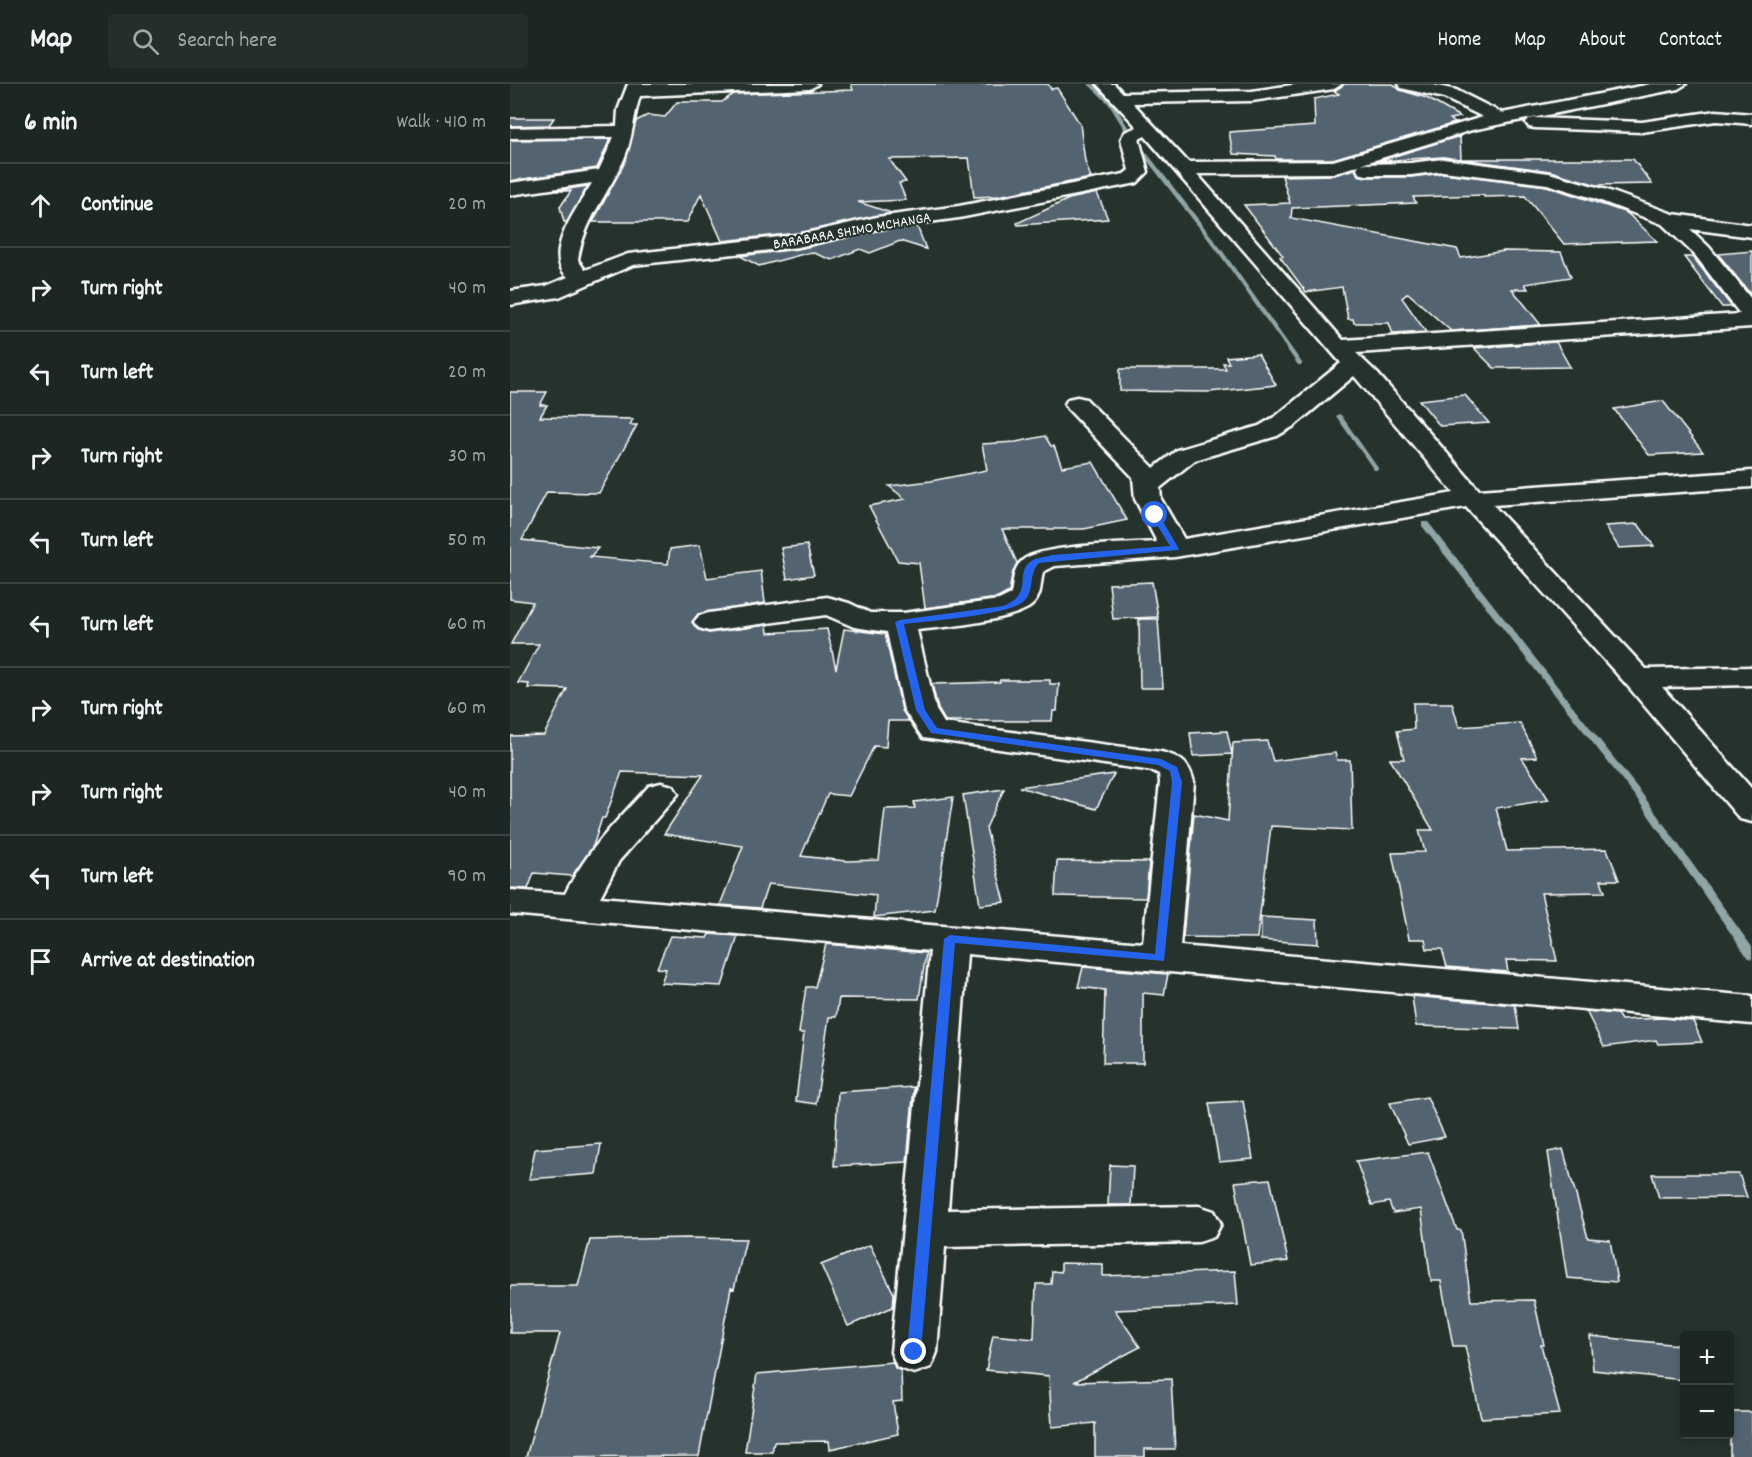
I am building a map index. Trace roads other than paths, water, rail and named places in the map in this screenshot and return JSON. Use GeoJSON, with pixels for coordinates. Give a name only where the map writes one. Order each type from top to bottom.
{"type":"FeatureCollection","features":[{"type":"Feature","properties":{"kind":"street"},"geometry":{"type":"LineString","coordinates":[[583,279],[572,270],[568,260],[571,239],[614,160],[625,131],[627,110],[634,88],[810,84]]}},
{"type":"Feature","properties":{"kind":"street"},"geometry":{"type":"LineString","coordinates":[[1111,91],[1252,96],[1334,84]]}},
{"type":"Feature","properties":{"kind":"street"},"geometry":{"type":"LineString","coordinates":[[1407,84],[1450,94],[1505,118],[1537,123],[1621,127],[1656,125],[1716,116],[1752,119]]}},
{"type":"Feature","properties":{"kind":"street"},"geometry":{"type":"LineString","coordinates":[[1334,167],[1390,152],[1438,134],[1505,118],[1678,84]]}},
{"type":"Feature","properties":{"kind":"street"},"geometry":{"type":"LineString","coordinates":[[1111,91],[1148,128],[1472,498],[1638,678],[1752,811]]}},
{"type":"Feature","properties":{"kind":"street","name":"BARABARA SHIMO MCHANGA"},"geometry":{"type":"LineString","coordinates":[[510,298],[539,295],[640,258],[798,241],[877,223],[959,212],[1130,179],[1139,172],[1131,136],[1148,128]]}},
{"type":"Feature","properties":{"kind":"street"},"geometry":{"type":"LineString","coordinates":[[510,133],[625,131]]}},
{"type":"Feature","properties":{"kind":"street"},"geometry":{"type":"LineString","coordinates":[[1181,168],[1334,167],[1386,170],[1439,165],[1549,179],[1600,194],[1669,220],[1752,231]]}},
{"type":"Feature","properties":{"kind":"street"},"geometry":{"type":"LineString","coordinates":[[510,189],[606,175]]}},
{"type":"Feature","properties":{"kind":"street"},"geometry":{"type":"LineString","coordinates":[[1148,485],[1186,455],[1268,431],[1285,421],[1346,356],[1752,318],[1744,291],[1669,220]]}},
{"type":"Feature","properties":{"kind":"street"},"geometry":{"type":"LineString","coordinates":[[1077,404],[1146,475],[1148,499],[1175,549]]}},
{"type":"Feature","properties":{"kind":"street"},"geometry":{"type":"LineString","coordinates":[[709,622],[827,606],[839,608],[868,622],[900,622],[1005,608],[1018,603],[1024,596],[1029,569],[1036,561],[1052,558],[1175,549],[1472,498],[1752,479]]}},
{"type":"Feature","properties":{"kind":"street"},"geometry":{"type":"LineString","coordinates":[[900,622],[920,710],[934,731],[1161,762],[1174,770],[1177,782],[1160,958]]}},
{"type":"Feature","properties":{"kind":"street"},"geometry":{"type":"LineString","coordinates":[[1638,678],[1752,676]]}},
{"type":"Feature","properties":{"kind":"street"},"geometry":{"type":"LineString","coordinates":[[577,908],[595,870],[607,853],[661,794]]}},
{"type":"Feature","properties":{"kind":"street"},"geometry":{"type":"LineString","coordinates":[[510,902],[1480,983],[1752,1010]]}},
{"type":"Feature","properties":{"kind":"street"},"geometry":{"type":"LineString","coordinates":[[914,1352],[950,939]]}},
{"type":"Feature","properties":{"kind":"street"},"geometry":{"type":"LineString","coordinates":[[926,1229],[1198,1224]]}},
{"type":"Feature","properties":{"kind":"waterway"},"geometry":{"type":"LineString","coordinates":[[1090,84],[1110,102],[1131,136],[1220,251],[1300,364]]}},
{"type":"Feature","properties":{"kind":"waterway"},"geometry":{"type":"LineString","coordinates":[[1339,416],[1376,469]]}},
{"type":"Feature","properties":{"kind":"waterway"},"geometry":{"type":"LineString","coordinates":[[1425,524],[1640,797],[1752,955]]}}]}
